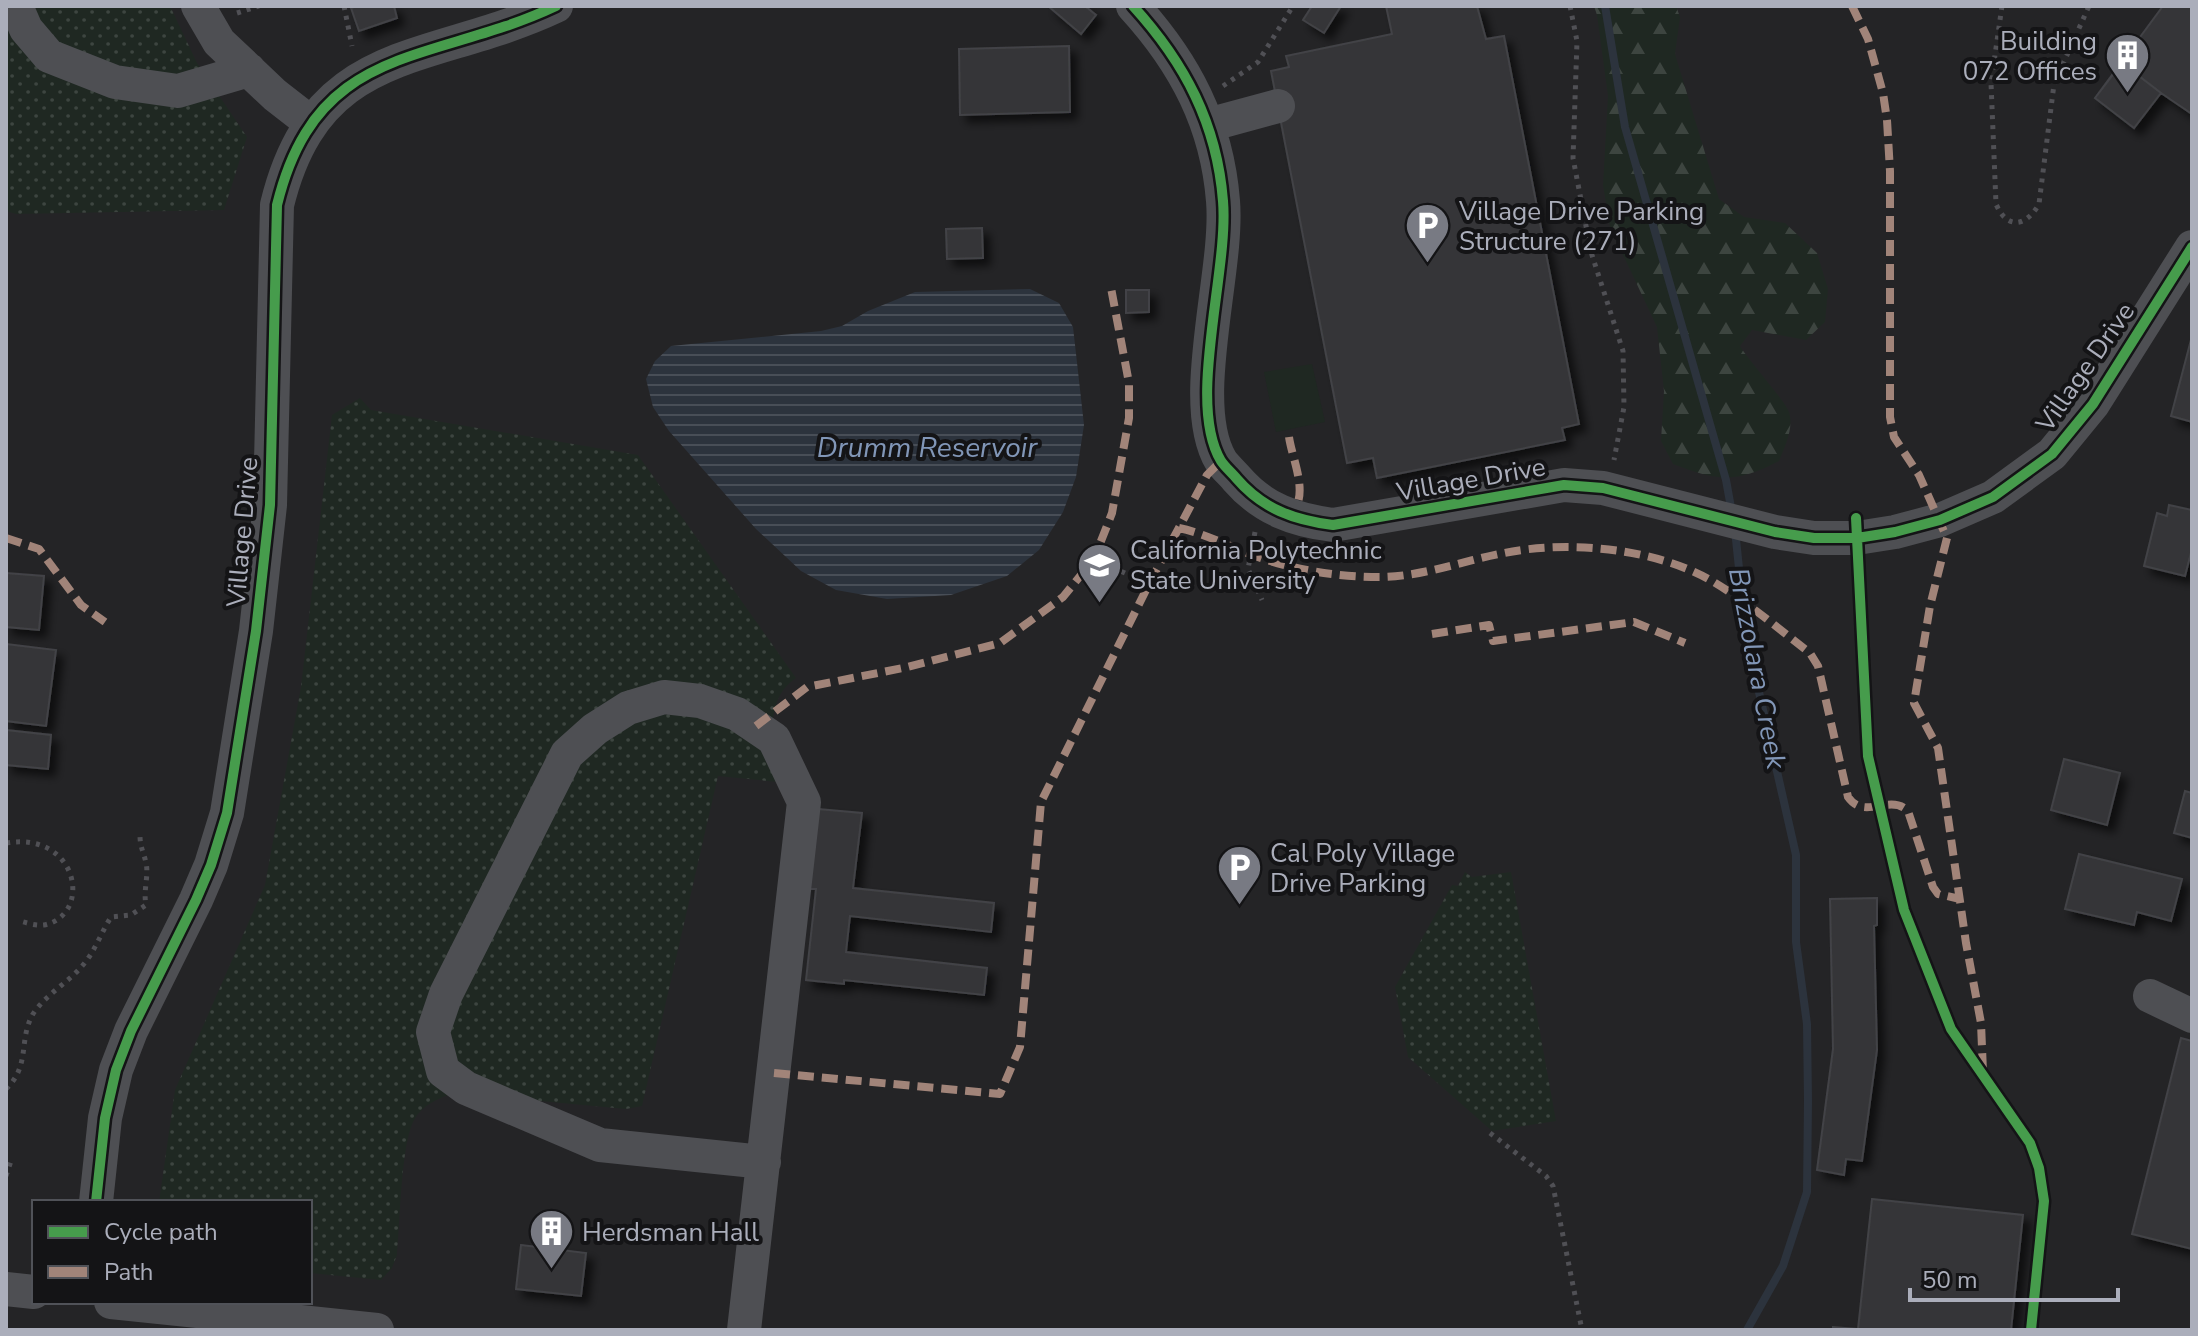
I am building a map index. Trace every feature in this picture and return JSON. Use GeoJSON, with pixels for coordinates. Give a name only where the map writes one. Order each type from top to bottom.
{"type":"FeatureCollection","features":[{"type":"Feature","properties":{"kind":"street"},"geometry":{"type":"LineString","coordinates":[[16,6],[26,29],[49,56],[115,82],[178,91],[249,70]]}},
{"type":"Feature","properties":{"kind":"street","name":"Village Drive"},"geometry":{"type":"LineString","coordinates":[[96,1200],[105,1118],[116,1070],[131,1031],[196,900],[227,813],[256,631],[270,505],[277,205],[284,176],[311,123],[337,94],[363,75],[396,59],[495,31],[556,6]]}},
{"type":"Feature","properties":{"kind":"street","name":"Village Drive"},"geometry":{"type":"LineString","coordinates":[[1133,6],[1162,38],[1183,70],[1208,125],[1220,171],[1224,205],[1223,238],[1207,386],[1209,429],[1221,461],[1250,494],[1275,511],[1303,521],[1333,525],[1564,485],[1603,488],[1775,532],[1814,538],[1857,538],[1940,520],[1993,497],[2052,454],[2093,404],[2192,247]]}},
{"type":"Feature","properties":{"kind":"street"},"geometry":{"type":"LineString","coordinates":[[212,12],[219,42],[311,123]]}},
{"type":"Feature","properties":{"kind":"street"},"geometry":{"type":"LineString","coordinates":[[1208,125],[1278,106]]}},
{"type":"Feature","properties":{"kind":"street"},"geometry":{"type":"LineString","coordinates":[[744,1330],[764,1162],[804,802],[774,739],[737,714],[700,701],[664,697],[628,708],[595,729],[567,754],[446,994],[433,1032],[443,1071],[466,1088],[600,1145],[764,1162]]}},
{"type":"Feature","properties":{"kind":"street"},"geometry":{"type":"LineString","coordinates":[[2150,996],[2192,1016]]}},
{"type":"Feature","properties":{"kind":"street"},"geometry":{"type":"LineString","coordinates":[[6,1289],[32,1292]]}},
{"type":"Feature","properties":{"kind":"street"},"geometry":{"type":"LineString","coordinates":[[129,1304],[377,1330]]}},
{"type":"Feature","properties":{"kind":"path"},"geometry":{"type":"LineString","coordinates":[[212,12],[259,6]]}},
{"type":"Feature","properties":{"kind":"path"},"geometry":{"type":"LineString","coordinates":[[344,6],[352,46]]}},
{"type":"Feature","properties":{"kind":"path"},"geometry":{"type":"LineString","coordinates":[[1223,86],[1258,62],[1293,6]]}},
{"type":"Feature","properties":{"kind":"path"},"geometry":{"type":"LineString","coordinates":[[1570,6],[1577,41],[1573,158],[1591,252],[1623,351],[1624,407],[1613,468]]}},
{"type":"Feature","properties":{"kind":"path"},"geometry":{"type":"LineString","coordinates":[[2002,6],[1991,75],[1996,204],[2000,214],[2010,221],[2021,222],[2032,216],[2039,204],[2054,84],[2089,6]]}},
{"type":"Feature","properties":{"kind":"path"},"geometry":{"type":"LineString","coordinates":[[1257,523],[1248,563],[1250,577],[1262,600]]}},
{"type":"Feature","properties":{"kind":"path"},"geometry":{"type":"LineString","coordinates":[[1094,559],[1149,584]]}},
{"type":"Feature","properties":{"kind":"path"},"geometry":{"type":"LineString","coordinates":[[6,1089],[18,1077],[25,1054],[26,1030],[34,1013],[82,966],[111,917],[131,915],[146,905],[143,892],[147,866],[140,850],[140,836]]}},
{"type":"Feature","properties":{"kind":"path"},"geometry":{"type":"LineString","coordinates":[[6,843],[32,843],[51,849],[60,855],[72,879],[71,897],[59,919],[43,925],[20,921]]}},
{"type":"Feature","properties":{"kind":"path"},"geometry":{"type":"LineString","coordinates":[[1490,1133],[1546,1176],[1553,1186],[1582,1330]]}},
{"type":"Feature","properties":{"kind":"path"},"geometry":{"type":"LineString","coordinates":[[6,1176],[12,1158]]}},
{"type":"Feature","properties":{"kind":"shaded area","name":"California Polytechnic State University"},"geometry":{"type":"Polygon","coordinates":[[[6,6],[2192,6],[2192,1330],[6,1330],[6,6]]]}},
{"type":"Feature","properties":{"kind":"green space"},"geometry":{"type":"Polygon","coordinates":[[[6,6],[170,6],[197,63],[247,137],[224,210],[16,214],[6,211],[6,6]]]}},
{"type":"Feature","properties":{"kind":"green space"},"geometry":{"type":"Polygon","coordinates":[[[1594,6],[1676,6],[1680,17],[1675,54],[1719,199],[1744,217],[1785,223],[1817,253],[1828,289],[1825,322],[1806,340],[1752,330],[1740,346],[1781,400],[1790,418],[1788,437],[1779,461],[1750,474],[1715,477],[1673,464],[1661,441],[1664,391],[1657,327],[1610,227],[1603,185],[1608,96],[1594,6]]]}},
{"type":"Feature","properties":{"kind":"green space"},"geometry":{"type":"Polygon","coordinates":[[[1312,364],[1325,422],[1276,432],[1264,372],[1312,364]]]}},
{"type":"Feature","properties":{"kind":"green space"},"geometry":{"type":"Polygon","coordinates":[[[360,398],[371,410],[638,455],[796,678],[785,688],[774,712],[773,740],[778,782],[718,776],[642,1106],[626,1109],[454,1093],[426,1106],[414,1120],[406,1147],[397,1255],[392,1268],[381,1280],[312,1273],[312,1200],[159,1200],[175,1090],[265,885],[301,687],[332,415],[360,398]]]}},
{"type":"Feature","properties":{"kind":"green space"},"geometry":{"type":"Polygon","coordinates":[[[1465,872],[1472,877],[1511,872],[1556,1121],[1492,1131],[1408,1057],[1395,987],[1452,885],[1458,886],[1465,872]]]}},
{"type":"Feature","properties":{"kind":"water","name":"Drumm Reservoir"},"geometry":{"type":"Polygon","coordinates":[[[1030,289],[1059,303],[1073,327],[1084,425],[1076,477],[1063,512],[1039,550],[1007,576],[951,595],[887,599],[836,590],[801,571],[756,529],[669,431],[653,407],[646,379],[655,361],[671,346],[821,331],[842,326],[868,311],[915,292],[1030,289]]]}},
{"type":"Feature","properties":{"kind":"building"},"geometry":{"type":"Polygon","coordinates":[[[394,6],[397,18],[359,31],[351,8],[394,6]]]}},
{"type":"Feature","properties":{"kind":"building"},"geometry":{"type":"Polygon","coordinates":[[[1048,6],[1085,6],[1096,15],[1081,34],[1048,6]]]}},
{"type":"Feature","properties":{"kind":"building"},"geometry":{"type":"Polygon","coordinates":[[[1312,6],[1341,6],[1324,33],[1303,20],[1312,6]]]}},
{"type":"Feature","properties":{"kind":"building","name":"Village Drive Parking Structure (271)"},"geometry":{"type":"Polygon","coordinates":[[[1386,6],[1477,6],[1486,39],[1504,36],[1579,424],[1562,428],[1565,440],[1377,478],[1373,458],[1347,463],[1271,71],[1289,67],[1286,56],[1392,34],[1386,6]]]}},
{"type":"Feature","properties":{"kind":"building"},"geometry":{"type":"Polygon","coordinates":[[[2163,6],[2192,6],[2192,114],[2161,93],[2134,128],[2095,98],[2163,6]]]}},
{"type":"Feature","properties":{"kind":"building"},"geometry":{"type":"Polygon","coordinates":[[[1069,46],[1070,112],[960,115],[959,49],[1069,46]]]}},
{"type":"Feature","properties":{"kind":"building","name":"Building 072 Offices"},"geometry":{"type":"Polygon","coordinates":[[[2122,63],[2161,93],[2134,128],[2095,98],[2122,63]]]}},
{"type":"Feature","properties":{"kind":"building"},"geometry":{"type":"Polygon","coordinates":[[[982,228],[983,258],[947,259],[946,229],[982,228]]]}},
{"type":"Feature","properties":{"kind":"building"},"geometry":{"type":"Polygon","coordinates":[[[1126,290],[1149,290],[1149,312],[1126,313],[1126,290]]]}},
{"type":"Feature","properties":{"kind":"building"},"geometry":{"type":"Polygon","coordinates":[[[2192,336],[2192,422],[2171,416],[2192,336]]]}},
{"type":"Feature","properties":{"kind":"building"},"geometry":{"type":"Polygon","coordinates":[[[2169,505],[2192,510],[2192,549],[2185,576],[2144,566],[2157,513],[2167,516],[2169,505]]]}},
{"type":"Feature","properties":{"kind":"building"},"geometry":{"type":"Polygon","coordinates":[[[6,573],[44,576],[39,630],[6,627],[6,573]]]}},
{"type":"Feature","properties":{"kind":"building"},"geometry":{"type":"Polygon","coordinates":[[[6,644],[56,650],[46,726],[6,721],[6,644]]]}},
{"type":"Feature","properties":{"kind":"building"},"geometry":{"type":"Polygon","coordinates":[[[6,730],[51,735],[48,769],[6,765],[6,730]]]}},
{"type":"Feature","properties":{"kind":"building"},"geometry":{"type":"Polygon","coordinates":[[[2064,759],[2120,773],[2107,825],[2051,810],[2064,759]]]}},
{"type":"Feature","properties":{"kind":"building"},"geometry":{"type":"Polygon","coordinates":[[[2185,791],[2192,793],[2192,838],[2174,833],[2185,791]]]}},
{"type":"Feature","properties":{"kind":"building"},"geometry":{"type":"Polygon","coordinates":[[[818,809],[862,813],[853,888],[994,903],[991,932],[850,916],[846,952],[987,968],[984,995],[844,980],[844,984],[806,980],[816,889],[809,889],[818,809]]]}},
{"type":"Feature","properties":{"kind":"building"},"geometry":{"type":"Polygon","coordinates":[[[2079,854],[2182,879],[2171,921],[2137,912],[2134,925],[2065,909],[2079,854]]]}},
{"type":"Feature","properties":{"kind":"building"},"geometry":{"type":"Polygon","coordinates":[[[1877,898],[1877,925],[1874,926],[1877,1050],[1862,1161],[1846,1159],[1844,1175],[1817,1170],[1833,1049],[1830,899],[1877,898]]]}},
{"type":"Feature","properties":{"kind":"building"},"geometry":{"type":"Polygon","coordinates":[[[2181,1038],[2192,1041],[2192,1249],[2132,1234],[2181,1038]]]}},
{"type":"Feature","properties":{"kind":"building"},"geometry":{"type":"Polygon","coordinates":[[[1872,1199],[2023,1215],[2011,1330],[1833,1330],[1833,1327],[1858,1329],[1872,1199]]]}},
{"type":"Feature","properties":{"kind":"building","name":"Herdsman Hall"},"geometry":{"type":"Polygon","coordinates":[[[521,1245],[586,1253],[581,1296],[516,1289],[521,1245]]]}},
{"type":"Feature","properties":{"kind":"waterway","name":"Brizzolara Creek"},"geometry":{"type":"LineString","coordinates":[[1605,6],[1625,127],[1726,480],[1732,513]]}},
{"type":"Feature","properties":{"kind":"waterway","name":"Brizzolara Creek"},"geometry":{"type":"LineString","coordinates":[[1735,530],[1746,635],[1796,855],[1796,942],[1807,1024],[1807,1192],[1783,1266],[1747,1330]]}},
{"type":"Feature","properties":{"kind":"marked path"},"geometry":{"type":"LineString","coordinates":[[1852,6],[1868,39],[1887,120],[1890,171],[1890,417],[1894,437],[1919,475],[1947,538],[1930,606],[1914,703],[1938,748],[1966,943],[1981,1023],[1983,1072]]}},
{"type":"Feature","properties":{"kind":"marked path"},"geometry":{"type":"LineString","coordinates":[[756,726],[807,687],[903,668],[1000,643],[1063,597],[1094,559],[1112,513],[1129,418],[1129,383],[1111,288]]}},
{"type":"Feature","properties":{"kind":"marked path"},"geometry":{"type":"LineString","coordinates":[[1289,437],[1299,478],[1298,502]]}},
{"type":"Feature","properties":{"kind":"marked path"},"geometry":{"type":"LineString","coordinates":[[774,1073],[1000,1094],[1020,1047],[1041,802],[1149,584],[1207,475],[1221,461]]}},
{"type":"Feature","properties":{"kind":"marked path"},"geometry":{"type":"LineString","coordinates":[[1179,528],[1279,564],[1346,576],[1410,574],[1504,553],[1555,547],[1638,554],[1689,570],[1737,597],[1810,653],[1818,666],[1848,797],[1862,807],[1893,805],[1908,811],[1933,887],[1938,894],[1960,899]]}},
{"type":"Feature","properties":{"kind":"marked path"},"geometry":{"type":"LineString","coordinates":[[6,538],[39,549],[81,605],[105,622]]}},
{"type":"Feature","properties":{"kind":"marked path"},"geometry":{"type":"LineString","coordinates":[[1432,634],[1489,625],[1493,641],[1634,622],[1685,643]]}},
{"type":"Feature","properties":{"kind":"cycle path"},"geometry":{"type":"LineString","coordinates":[[96,1200],[105,1118],[116,1070],[131,1031],[196,900],[227,813],[256,631],[270,505],[277,205],[295,152],[320,113],[350,86],[385,66],[510,25],[556,6]]}},
{"type":"Feature","properties":{"kind":"cycle path"},"geometry":{"type":"LineString","coordinates":[[1133,6],[1183,72],[1206,120],[1220,173],[1223,230],[1208,372],[1207,406],[1211,436],[1221,461],[1257,498],[1305,520],[1333,525],[1564,485],[1603,488],[1775,532],[1814,538],[1857,538],[1940,520],[1993,497],[2052,454],[2093,404],[2192,247]]}},
{"type":"Feature","properties":{"kind":"cycle path"},"geometry":{"type":"LineString","coordinates":[[1856,518],[1868,756],[1904,910],[1951,1029],[2030,1143],[2039,1168],[2044,1201],[2031,1330]]}},
{"type":"Feature","properties":{"kind":"place","name":"Building 072 Offices"},"geometry":{"type":"Point","coordinates":[2128,95]}},
{"type":"Feature","properties":{"kind":"place","name":"Village Drive Parking Structure (271)"},"geometry":{"type":"Point","coordinates":[1428,265]}},
{"type":"Feature","properties":{"kind":"place","name":"California Polytechnic State University"},"geometry":{"type":"Point","coordinates":[1099,604]}},
{"type":"Feature","properties":{"kind":"place","name":"Cal Poly Village Drive Parking"},"geometry":{"type":"Point","coordinates":[1239,907]}},
{"type":"Feature","properties":{"kind":"place","name":"Herdsman Hall"},"geometry":{"type":"Point","coordinates":[551,1271]}}]}
